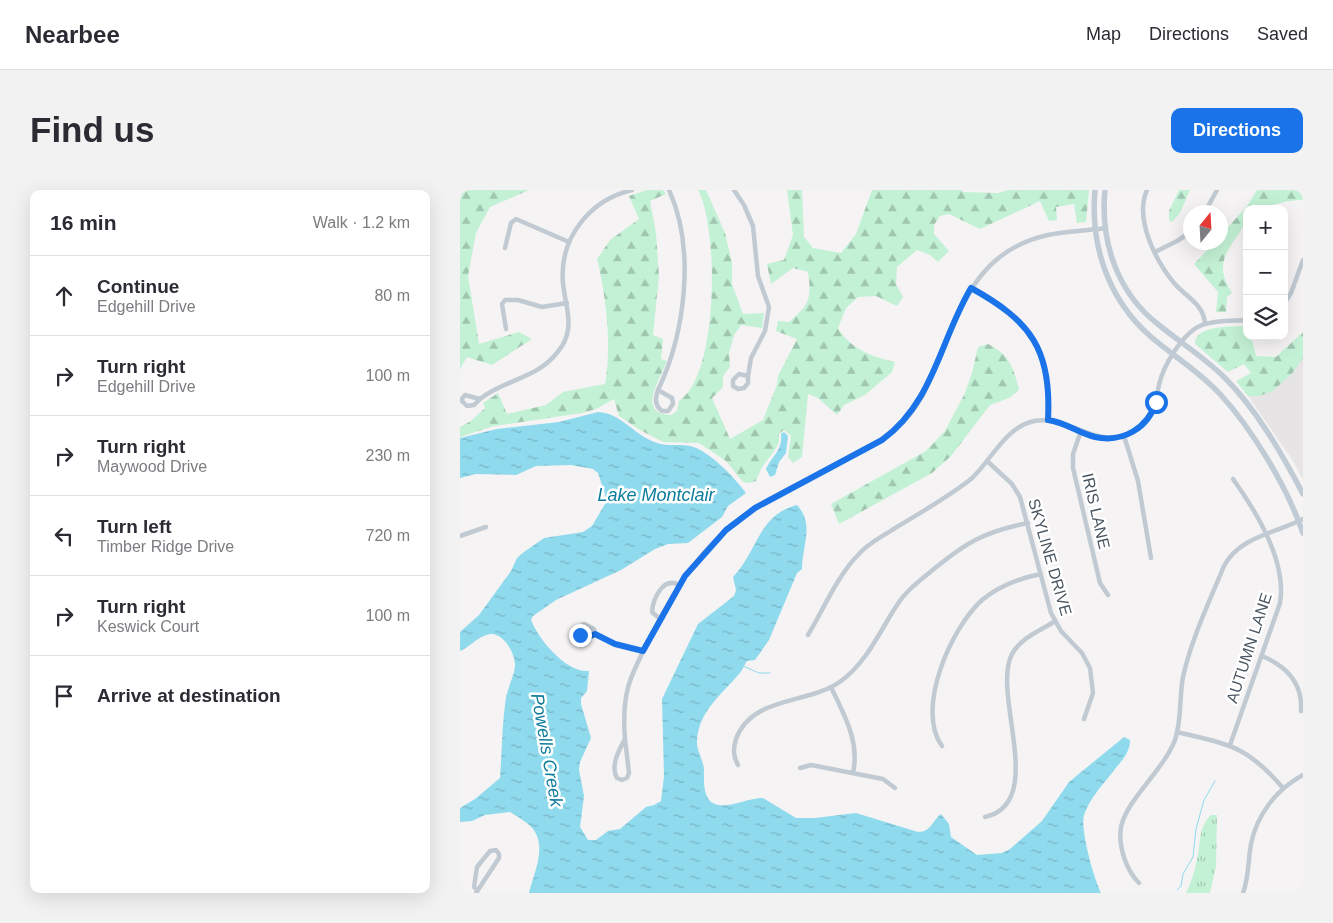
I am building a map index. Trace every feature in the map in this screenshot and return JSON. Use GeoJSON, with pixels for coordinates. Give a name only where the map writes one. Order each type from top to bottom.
{"type":"FeatureCollection","features":[{"type":"Feature","properties":{"kind":"main road"},"geometry":{"type":"LineString","coordinates":[[1096,190],[1095,229],[1102,264],[1117,297],[1140,327],[1209,382],[1231,407],[1278,479],[1301,520],[1303,533]]}},
{"type":"Feature","properties":{"kind":"main road"},"geometry":{"type":"LineString","coordinates":[[1105,190],[1104,228],[1115,267],[1130,294],[1149,317],[1210,364],[1235,388],[1258,420],[1303,494]]}},
{"type":"Feature","properties":{"kind":"street"},"geometry":{"type":"LineString","coordinates":[[480,399],[494,390],[532,375],[556,355],[568,331],[563,272],[569,242],[580,223],[595,208],[611,197],[632,190]]}},
{"type":"Feature","properties":{"kind":"street"},"geometry":{"type":"LineString","coordinates":[[658,390],[672,398],[673,404],[668,411],[662,411],[658,407],[656,398],[658,390],[673,353],[684,289],[680,220],[669,190]]}},
{"type":"Feature","properties":{"kind":"street"},"geometry":{"type":"LineString","coordinates":[[734,190],[744,205],[753,226],[758,276],[769,307],[766,331],[751,358],[748,376]]}},
{"type":"Feature","properties":{"kind":"street"},"geometry":{"type":"LineString","coordinates":[[1147,190],[1144,197],[1144,216],[1155,252],[1174,283],[1201,308],[1205,324]]}},
{"type":"Feature","properties":{"kind":"street"},"geometry":{"type":"LineString","coordinates":[[1209,205],[1217,190]]}},
{"type":"Feature","properties":{"kind":"street"},"geometry":{"type":"LineString","coordinates":[[505,248],[511,223],[516,219],[569,242]]}},
{"type":"Feature","properties":{"kind":"street"},"geometry":{"type":"LineString","coordinates":[[625,739],[618,753],[614,772],[617,778],[622,780],[627,778],[629,773],[623,712],[625,694],[631,675],[678,585],[715,541],[742,517],[882,440],[914,410],[926,390],[958,312],[971,288],[992,264],[1029,241],[1048,235],[1104,228]]}},
{"type":"Feature","properties":{"kind":"street"},"geometry":{"type":"LineString","coordinates":[[1155,252],[1183,237]]}},
{"type":"Feature","properties":{"kind":"street"},"geometry":{"type":"LineString","coordinates":[[1288,298],[1303,260]]}},
{"type":"Feature","properties":{"kind":"street"},"geometry":{"type":"LineString","coordinates":[[971,288],[1011,312],[1034,340],[1046,372],[1049,397],[1048,420]]}},
{"type":"Feature","properties":{"kind":"street"},"geometry":{"type":"LineString","coordinates":[[506,329],[502,312],[502,304],[505,300],[518,300],[542,307],[567,303]]}},
{"type":"Feature","properties":{"kind":"street"},"geometry":{"type":"LineString","coordinates":[[808,635],[858,554],[874,541],[968,481],[1008,436],[1019,427],[1032,422],[1048,420],[1104,438],[1124,436],[1143,425],[1152,413],[1160,379],[1173,354],[1194,329],[1205,324],[1243,320]]}},
{"type":"Feature","properties":{"kind":"street","name":"IRIS LANE"},"geometry":{"type":"LineString","coordinates":[[1082,431],[1073,454],[1073,468],[1100,583],[1108,594]]}},
{"type":"Feature","properties":{"kind":"street"},"geometry":{"type":"LineString","coordinates":[[1124,436],[1138,481],[1151,558]]}},
{"type":"Feature","properties":{"kind":"street","name":"SKYLINE DRIVE"},"geometry":{"type":"LineString","coordinates":[[986,461],[1017,490],[1028,523],[1054,622],[1082,653],[1090,668],[1093,693],[1084,719]]}},
{"type":"Feature","properties":{"kind":"street","name":"AUTUMN LANE"},"geometry":{"type":"LineString","coordinates":[[1230,745],[1280,603],[1282,589],[1279,572],[1266,534],[1254,510],[1233,479]]}},
{"type":"Feature","properties":{"kind":"street"},"geometry":{"type":"LineString","coordinates":[[1139,883],[1131,875],[1124,855],[1120,837],[1122,826],[1127,812],[1167,757],[1177,732],[1186,666],[1224,566],[1236,549],[1301,520]]}},
{"type":"Feature","properties":{"kind":"street"},"geometry":{"type":"LineString","coordinates":[[738,765],[734,752],[736,741],[742,727],[753,715],[766,708],[831,687],[840,682],[857,666],[897,604],[914,585],[968,542],[991,532],[1028,523]]}},
{"type":"Feature","properties":{"kind":"street"},"geometry":{"type":"LineString","coordinates":[[460,536],[486,527]]}},
{"type":"Feature","properties":{"kind":"street"},"geometry":{"type":"LineString","coordinates":[[942,746],[933,729],[932,701],[950,648],[961,626],[977,605],[996,591],[1018,580],[1041,574]]}},
{"type":"Feature","properties":{"kind":"street"},"geometry":{"type":"LineString","coordinates":[[660,619],[653,615],[652,610],[656,597],[666,583],[671,582],[678,585]]}},
{"type":"Feature","properties":{"kind":"street"},"geometry":{"type":"LineString","coordinates":[[985,817],[1003,807],[1011,795],[1015,782],[1016,765],[1006,677],[1010,659],[1023,641],[1054,622]]}},
{"type":"Feature","properties":{"kind":"street"},"geometry":{"type":"LineString","coordinates":[[595,634],[615,644],[643,651]]}},
{"type":"Feature","properties":{"kind":"street"},"geometry":{"type":"LineString","coordinates":[[1262,656],[1279,664],[1296,680],[1301,692],[1301,711]]}},
{"type":"Feature","properties":{"kind":"street"},"geometry":{"type":"LineString","coordinates":[[831,687],[855,740],[856,758],[853,773]]}},
{"type":"Feature","properties":{"kind":"street"},"geometry":{"type":"LineString","coordinates":[[1177,732],[1230,745],[1258,760],[1283,788]]}},
{"type":"Feature","properties":{"kind":"street"},"geometry":{"type":"LineString","coordinates":[[800,768],[811,765],[883,779],[895,788]]}},
{"type":"Feature","properties":{"kind":"street"},"geometry":{"type":"LineString","coordinates":[[1243,893],[1254,832],[1269,804],[1283,788],[1303,775]]}},
{"type":"Feature","properties":{"kind":"street"},"geometry":{"type":"LineString","coordinates":[[496,850],[499,858],[477,891],[474,887],[477,866],[490,851],[496,850]]}},
{"type":"Feature","properties":{"kind":"shaded area"},"geometry":{"type":"Polygon","coordinates":[[[1303,351],[1303,480],[1293,461],[1248,396],[1259,396],[1303,351]]]}},
{"type":"Feature","properties":{"kind":"green space"},"geometry":{"type":"Polygon","coordinates":[[[460,190],[529,190],[490,207],[476,233],[468,276],[479,344],[519,332],[532,339],[492,365],[467,357],[460,369],[460,190]]]}},
{"type":"Feature","properties":{"kind":"green space"},"geometry":{"type":"Polygon","coordinates":[[[647,190],[663,190],[666,194],[650,201],[656,233],[659,276],[653,335],[663,339],[661,359],[667,361],[653,394],[655,409],[660,413],[671,415],[677,411],[679,401],[692,386],[702,363],[708,333],[712,267],[710,235],[705,209],[698,190],[706,190],[725,233],[732,263],[732,284],[743,314],[764,313],[762,328],[741,325],[734,335],[729,353],[730,367],[723,376],[723,387],[712,398],[730,439],[763,420],[777,385],[778,376],[797,339],[776,331],[778,321],[789,322],[801,311],[808,301],[810,289],[808,272],[793,268],[771,284],[767,264],[784,260],[793,235],[787,190],[802,190],[804,237],[813,248],[841,253],[856,234],[872,190],[962,190],[963,192],[998,193],[1008,190],[1089,190],[1086,222],[1077,223],[1074,204],[1056,207],[1057,220],[1049,221],[1040,201],[980,229],[949,214],[940,216],[934,225],[934,234],[949,251],[938,262],[930,255],[917,250],[897,267],[896,284],[903,297],[897,306],[876,296],[858,297],[846,308],[838,328],[856,347],[878,358],[895,362],[892,372],[865,395],[844,405],[837,415],[818,398],[808,394],[802,457],[793,463],[788,457],[791,436],[784,430],[779,434],[779,442],[761,469],[756,481],[743,482],[726,461],[699,443],[663,442],[640,430],[619,416],[614,399],[596,409],[582,413],[494,426],[460,437],[460,427],[471,421],[485,408],[483,403],[498,393],[507,414],[546,405],[563,392],[605,384],[608,354],[607,321],[597,259],[610,240],[639,219],[629,196],[647,190]]]}},
{"type":"Feature","properties":{"kind":"green space"},"geometry":{"type":"Polygon","coordinates":[[[1179,190],[1190,190],[1180,213],[1172,222],[1169,220],[1169,211],[1179,190]]]}},
{"type":"Feature","properties":{"kind":"green space"},"geometry":{"type":"Polygon","coordinates":[[[1257,190],[1303,190],[1303,200],[1273,205],[1248,205],[1257,190]]]}},
{"type":"Feature","properties":{"kind":"green space"},"geometry":{"type":"Polygon","coordinates":[[[1243,210],[1243,225],[1229,248],[1223,267],[1225,279],[1232,293],[1227,297],[1226,312],[1216,312],[1218,292],[1194,264],[1207,250],[1228,250],[1228,227],[1243,210]]]}},
{"type":"Feature","properties":{"kind":"green space"},"geometry":{"type":"Polygon","coordinates":[[[1243,326],[1243,340],[1252,340],[1256,356],[1276,357],[1303,332],[1303,358],[1291,375],[1271,392],[1259,396],[1248,396],[1236,381],[1251,373],[1244,364],[1228,372],[1195,344],[1201,333],[1224,327],[1243,326]]]}},
{"type":"Feature","properties":{"kind":"green space"},"geometry":{"type":"Polygon","coordinates":[[[988,344],[1001,352],[1010,362],[1019,390],[1009,398],[990,405],[951,456],[932,473],[839,524],[831,504],[926,451],[945,431],[964,395],[972,373],[978,347],[988,344]]]}},
{"type":"Feature","properties":{"kind":"green space"},"geometry":{"type":"Polygon","coordinates":[[[1211,815],[1217,815],[1216,866],[1210,893],[1186,893],[1195,868],[1202,830],[1211,815]]]}},
{"type":"Feature","properties":{"kind":"water","name":"Lake Montclair"},"geometry":{"type":"Polygon","coordinates":[[[598,412],[613,416],[657,443],[690,446],[705,453],[721,465],[746,493],[728,506],[722,517],[688,543],[668,544],[655,549],[621,570],[556,600],[533,616],[531,620],[540,637],[554,654],[571,667],[589,671],[587,691],[581,698],[581,704],[591,738],[580,762],[579,770],[584,796],[580,827],[588,840],[596,840],[608,831],[620,829],[646,807],[661,801],[664,776],[662,699],[698,624],[734,596],[736,590],[733,577],[766,525],[784,510],[797,505],[805,520],[806,528],[802,569],[797,573],[769,640],[755,660],[747,661],[740,672],[712,704],[702,720],[699,730],[697,744],[704,769],[705,790],[709,800],[718,805],[724,805],[763,798],[796,818],[815,818],[856,813],[918,832],[929,828],[941,814],[949,824],[951,837],[977,855],[1002,853],[1010,849],[1042,821],[1069,782],[1124,737],[1130,740],[1126,754],[1096,793],[1084,815],[1084,832],[1091,866],[1101,893],[529,893],[539,854],[538,839],[531,826],[510,812],[485,815],[472,821],[460,822],[460,808],[475,799],[500,778],[506,697],[515,664],[513,654],[507,644],[495,635],[490,634],[482,637],[460,651],[460,632],[479,615],[511,571],[517,558],[544,538],[583,532],[592,526],[605,504],[605,494],[598,473],[593,469],[571,465],[536,466],[516,475],[476,474],[460,478],[460,438],[497,429],[559,422],[598,412]]]}},
{"type":"Feature","properties":{"kind":"water"},"geometry":{"type":"Polygon","coordinates":[[[784,432],[788,436],[786,453],[779,462],[775,475],[770,477],[766,469],[779,449],[781,434],[784,432]]]}},
{"type":"Feature","properties":{"kind":"waterway"},"geometry":{"type":"LineString","coordinates":[[743,666],[759,673],[770,673]]}},
{"type":"Feature","properties":{"kind":"waterway"},"geometry":{"type":"LineString","coordinates":[[1177,890],[1181,886],[1183,874],[1193,857],[1196,829],[1204,800],[1215,781]]}},
{"type":"Feature","properties":{"kind":"route"},"geometry":{"type":"LineString","coordinates":[[580,635],[588,637],[595,634],[623,647],[643,651],[678,585],[694,564],[726,530],[755,508],[882,440],[905,420],[914,410],[926,390],[964,298],[971,288],[1011,312],[1034,340],[1046,372],[1049,397],[1048,420],[1065,424],[1095,437],[1114,438],[1131,433],[1143,425],[1152,413],[1156,402]]}},
{"type":"Feature","properties":{"kind":"water label","name":"Powells Creek"},"geometry":{"type":"Point","coordinates":[547,750]}}]}
